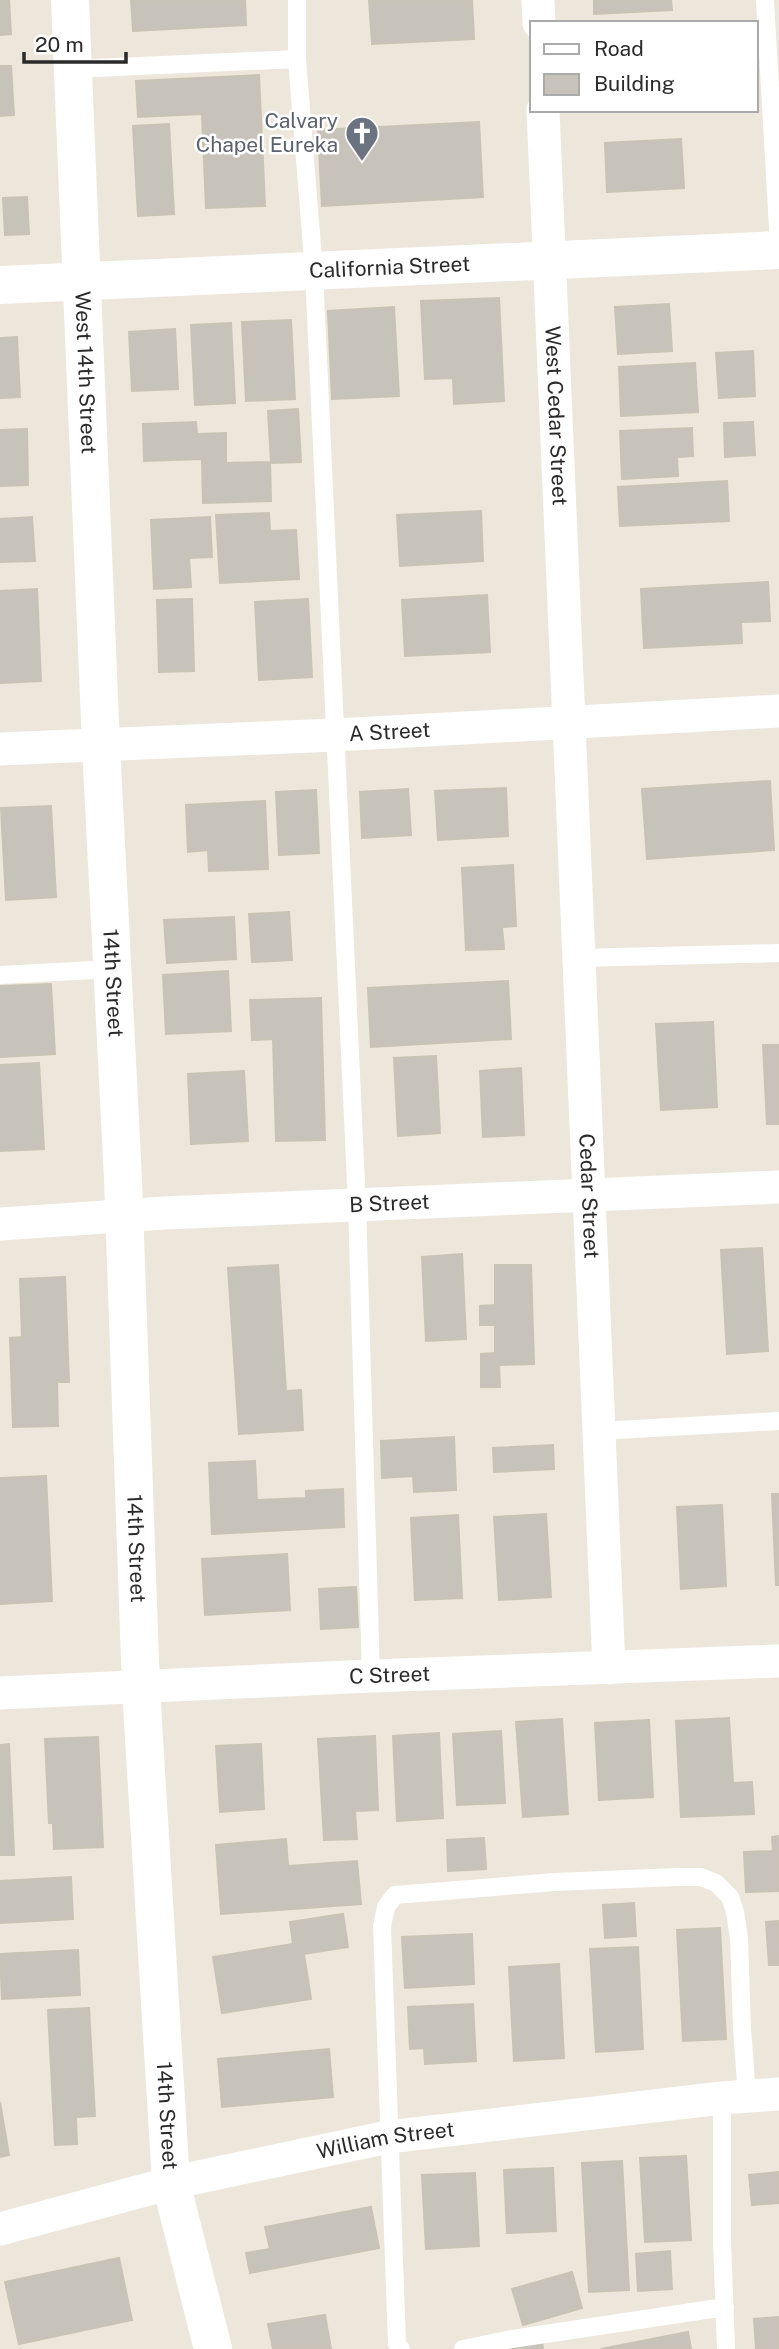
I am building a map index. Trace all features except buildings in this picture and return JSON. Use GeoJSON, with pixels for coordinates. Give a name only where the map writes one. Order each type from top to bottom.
{"type":"FeatureCollection","features":[{"type":"Feature","properties":{"kind":"street","name":"West 14th Street"},"geometry":{"type":"LineString","coordinates":[[70,0],[101,745]]}},
{"type":"Feature","properties":{"kind":"street"},"geometry":{"type":"LineString","coordinates":[[538,0],[539,21]]}},
{"type":"Feature","properties":{"kind":"street","name":"West Cedar Street"},"geometry":{"type":"LineString","coordinates":[[543,112],[570,723]]}},
{"type":"Feature","properties":{"kind":"street","name":"California Street"},"geometry":{"type":"LineString","coordinates":[[0,285],[779,248]]}},
{"type":"Feature","properties":{"kind":"street","name":"A Street"},"geometry":{"type":"LineString","coordinates":[[0,749],[335,735],[779,711]]}},
{"type":"Feature","properties":{"kind":"street","name":"Cedar Street"},"geometry":{"type":"LineString","coordinates":[[570,723],[610,1668]]}},
{"type":"Feature","properties":{"kind":"street","name":"14th Street"},"geometry":{"type":"LineString","coordinates":[[101,745],[125,1215],[142,1688],[171,2183],[213,2349]]}},
{"type":"Feature","properties":{"kind":"street","name":"B Street"},"geometry":{"type":"LineString","coordinates":[[0,1224],[125,1215],[779,1187]]}},
{"type":"Feature","properties":{"kind":"street","name":"C Street"},"geometry":{"type":"LineString","coordinates":[[0,1693],[779,1661]]}},
{"type":"Feature","properties":{"kind":"street","name":"William Street"},"geometry":{"type":"LineString","coordinates":[[0,2229],[171,2183],[388,2137],[750,2096]]}},
{"type":"Feature","properties":{"kind":"lane"},"geometry":{"type":"LineString","coordinates":[[297,0],[298,59],[314,272],[358,1205],[372,1676]]}},
{"type":"Feature","properties":{"kind":"lane"},"geometry":{"type":"LineString","coordinates":[[765,0],[779,248]]}},
{"type":"Feature","properties":{"kind":"lane"},"geometry":{"type":"LineString","coordinates":[[73,69],[298,59]]}},
{"type":"Feature","properties":{"kind":"lane"},"geometry":{"type":"LineString","coordinates":[[580,958],[779,953]]}},
{"type":"Feature","properties":{"kind":"lane"},"geometry":{"type":"LineString","coordinates":[[0,975],[113,969]]}},
{"type":"Feature","properties":{"kind":"lane"},"geometry":{"type":"LineString","coordinates":[[599,1431],[779,1421]]}},
{"type":"Feature","properties":{"kind":"lane"},"geometry":{"type":"LineString","coordinates":[[401,2349],[397,2344],[388,2137],[382,1926],[386,1907],[395,1895],[555,1882],[677,1877],[701,1877],[716,1883],[730,1897],[739,1938],[742,2028],[750,2096],[722,2241],[726,2349]]}},
{"type":"Feature","properties":{"kind":"lane"},"geometry":{"type":"LineString","coordinates":[[463,2349],[512,2339],[725,2307]]}},
{"type":"Feature","properties":{"kind":"place","name":"Calvary Chapel Eureka"},"geometry":{"type":"Point","coordinates":[362,163]}}]}
